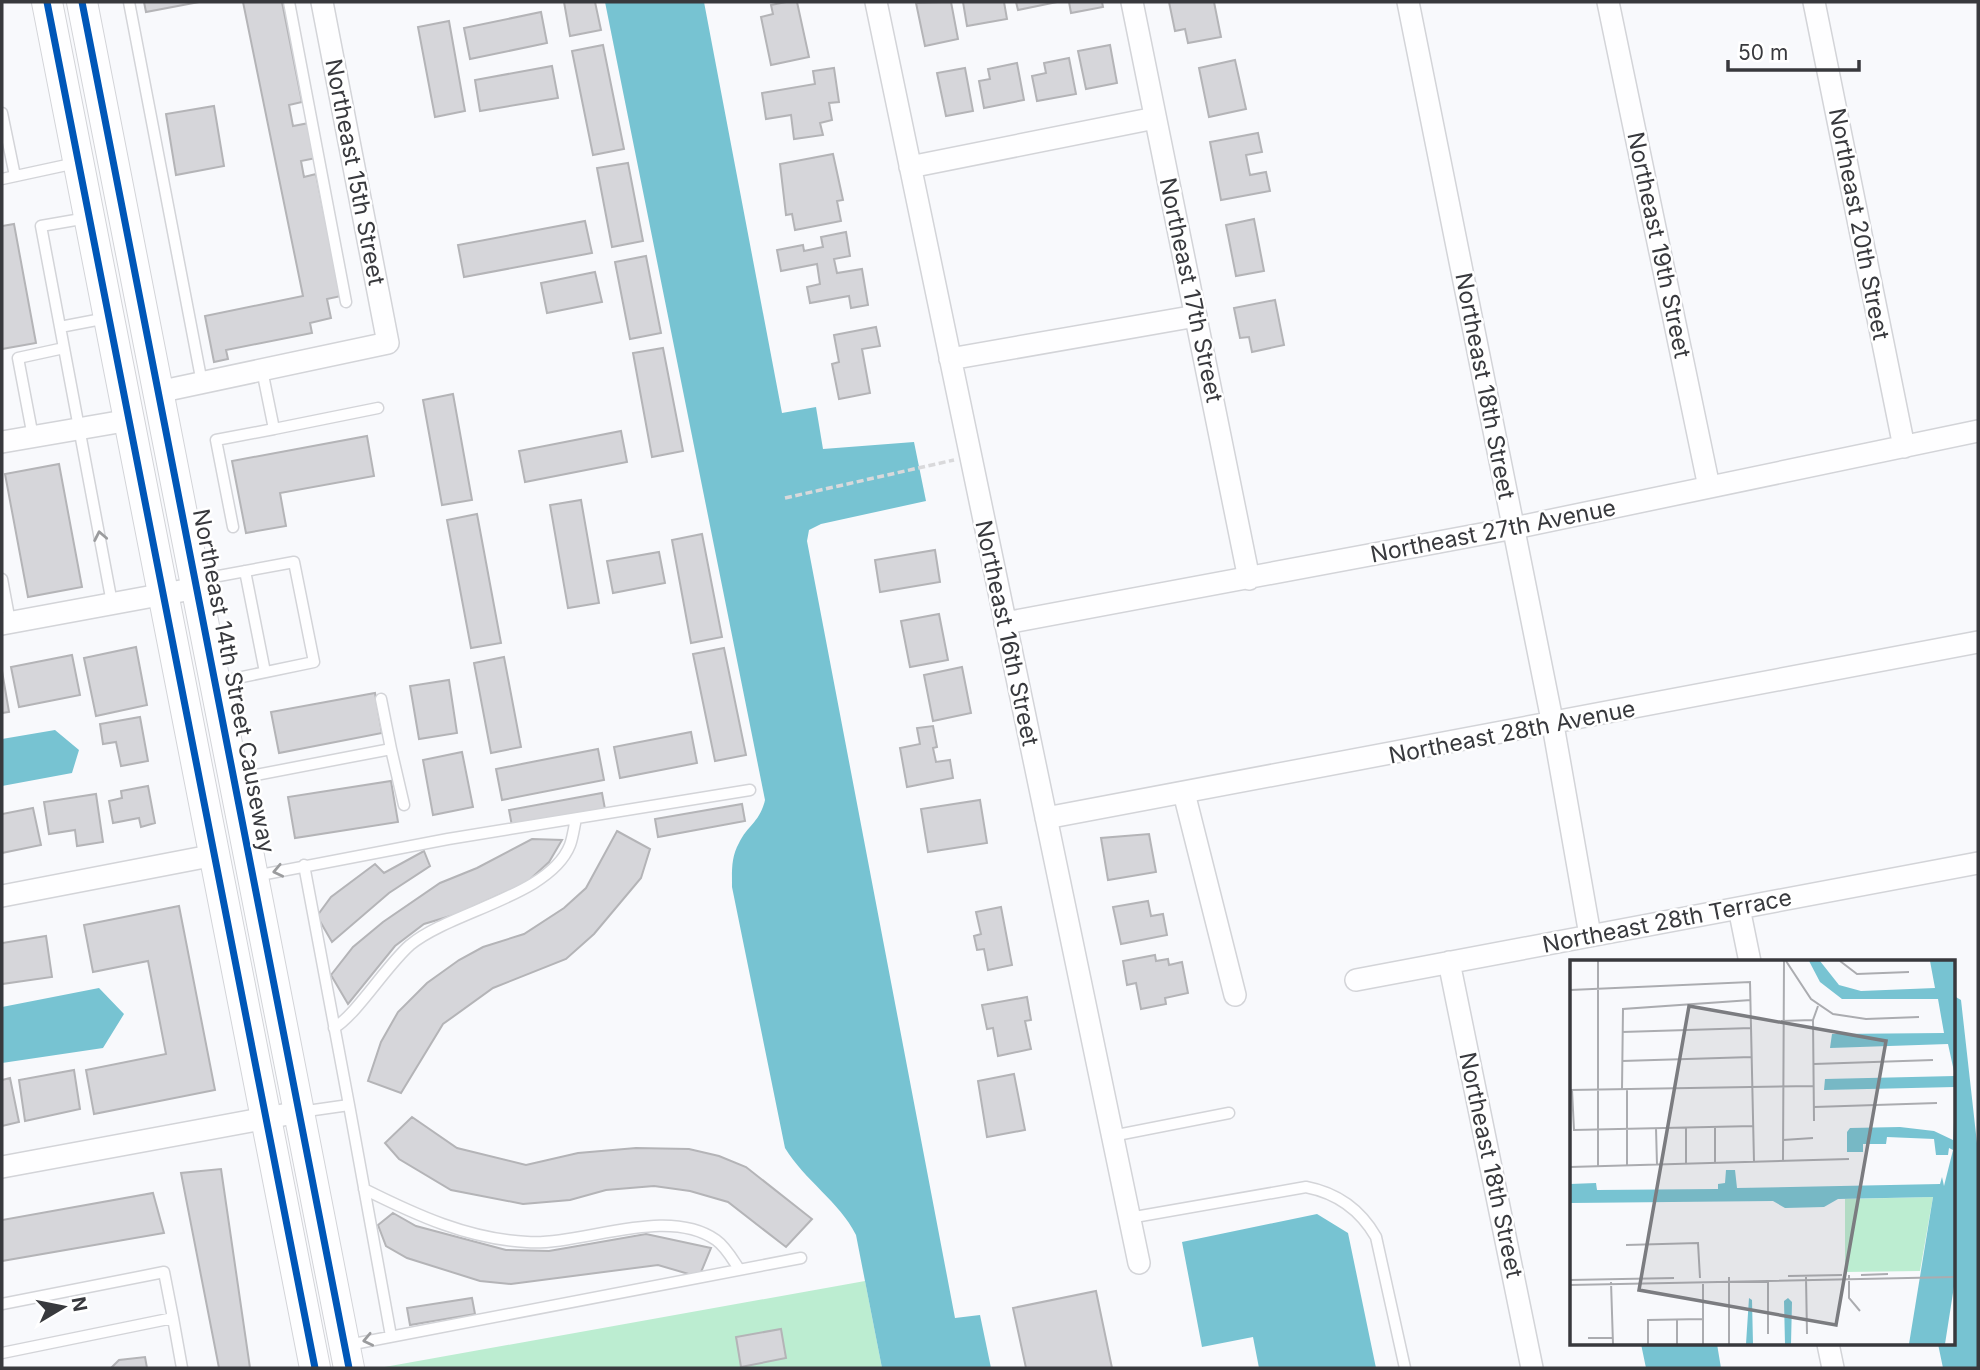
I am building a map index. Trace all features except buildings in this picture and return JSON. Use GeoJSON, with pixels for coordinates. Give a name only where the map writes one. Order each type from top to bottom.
{"type":"FeatureCollection","features":[{"type":"Feature","properties":{"kind":"main road"},"geometry":{"type":"LineString","coordinates":[[47,2],[315,1368]]}},
{"type":"Feature","properties":{"kind":"main road","name":"Northeast 14th Street Causeway"},"geometry":{"type":"LineString","coordinates":[[82,2],[347,1357]]}},
{"type":"Feature","properties":{"kind":"main road"},"geometry":{"type":"LineString","coordinates":[[111,326],[136,379],[145,388],[158,392]]}},
{"type":"Feature","properties":{"kind":"main road"},"geometry":{"type":"LineString","coordinates":[[215,856],[223,850],[231,836],[240,810]]}},
{"type":"Feature","properties":{"kind":"street","name":"Northeast 15th Street"},"geometry":{"type":"LineString","coordinates":[[262,370],[388,343],[322,2]]}},
{"type":"Feature","properties":{"kind":"street","name":"Northeast 16th Street"},"geometry":{"type":"LineString","coordinates":[[876,2],[1139,1263]]}},
{"type":"Feature","properties":{"kind":"street","name":"Northeast 17th Street"},"geometry":{"type":"LineString","coordinates":[[1132,2],[1250,579]]}},
{"type":"Feature","properties":{"kind":"street","name":"Northeast 18th Street"},"geometry":{"type":"LineString","coordinates":[[1408,2],[1553,724],[1590,935]]}},
{"type":"Feature","properties":{"kind":"street","name":"Northeast 19th Street"},"geometry":{"type":"LineString","coordinates":[[1608,2],[1709,487]]}},
{"type":"Feature","properties":{"kind":"street","name":"Northeast 20th Street"},"geometry":{"type":"LineString","coordinates":[[1814,2],[1904,447]]}},
{"type":"Feature","properties":{"kind":"street"},"geometry":{"type":"LineString","coordinates":[[910,167],[1156,118]]}},
{"type":"Feature","properties":{"kind":"street"},"geometry":{"type":"LineString","coordinates":[[950,359],[1196,316]]}},
{"type":"Feature","properties":{"kind":"street"},"geometry":{"type":"LineString","coordinates":[[158,392],[262,370]]}},
{"type":"Feature","properties":{"kind":"street"},"geometry":{"type":"LineString","coordinates":[[2,442],[130,420]]}},
{"type":"Feature","properties":{"kind":"street","name":"Northeast 27th Avenue"},"geometry":{"type":"LineString","coordinates":[[1005,623],[1514,528],[1978,431]]}},
{"type":"Feature","properties":{"kind":"street"},"geometry":{"type":"LineString","coordinates":[[6,623],[164,594],[196,584]]}},
{"type":"Feature","properties":{"kind":"street","name":"Northeast 28th Avenue"},"geometry":{"type":"LineString","coordinates":[[1046,818],[1978,642]]}},
{"type":"Feature","properties":{"kind":"street"},"geometry":{"type":"LineString","coordinates":[[1184,793],[1235,995]]}},
{"type":"Feature","properties":{"kind":"street"},"geometry":{"type":"LineString","coordinates":[[2,896],[215,856]]}},
{"type":"Feature","properties":{"kind":"street","name":"Northeast 28th Terrace"},"geometry":{"type":"LineString","coordinates":[[1356,980],[1978,863]]}},
{"type":"Feature","properties":{"kind":"street"},"geometry":{"type":"LineString","coordinates":[[1739,908],[1750,960]]}},
{"type":"Feature","properties":{"kind":"street","name":"Northeast 18th Street"},"geometry":{"type":"LineString","coordinates":[[1449,962],[1532,1368]]}},
{"type":"Feature","properties":{"kind":"street"},"geometry":{"type":"LineString","coordinates":[[2,1167],[299,1112]]}},
{"type":"Feature","properties":{"kind":"street"},"geometry":{"type":"LineString","coordinates":[[1828,1346],[1833,1368]]}},
{"type":"Feature","properties":{"kind":"lane"},"geometry":{"type":"LineString","coordinates":[[129,2],[202,383]]}},
{"type":"Feature","properties":{"kind":"lane"},"geometry":{"type":"LineString","coordinates":[[289,2],[346,302]]}},
{"type":"Feature","properties":{"kind":"lane"},"geometry":{"type":"LineString","coordinates":[[2,113],[15,176]]}},
{"type":"Feature","properties":{"kind":"lane"},"geometry":{"type":"LineString","coordinates":[[2,179],[79,163]]}},
{"type":"Feature","properties":{"kind":"lane"},"geometry":{"type":"LineString","coordinates":[[90,217],[41,226],[112,603]]}},
{"type":"Feature","properties":{"kind":"lane"},"geometry":{"type":"LineString","coordinates":[[60,327],[111,326]]}},
{"type":"Feature","properties":{"kind":"lane"},"geometry":{"type":"LineString","coordinates":[[33,437],[18,358],[65,348]]}},
{"type":"Feature","properties":{"kind":"lane"},"geometry":{"type":"LineString","coordinates":[[262,370],[274,429]]}},
{"type":"Feature","properties":{"kind":"lane"},"geometry":{"type":"LineString","coordinates":[[233,527],[216,440],[378,408]]}},
{"type":"Feature","properties":{"kind":"lane"},"geometry":{"type":"LineString","coordinates":[[196,584],[294,562],[314,662],[215,682]]}},
{"type":"Feature","properties":{"kind":"lane"},"geometry":{"type":"LineString","coordinates":[[245,571],[265,672]]}},
{"type":"Feature","properties":{"kind":"lane"},"geometry":{"type":"LineString","coordinates":[[2,579],[6,623]]}},
{"type":"Feature","properties":{"kind":"lane"},"geometry":{"type":"LineString","coordinates":[[381,699],[404,805]]}},
{"type":"Feature","properties":{"kind":"lane"},"geometry":{"type":"LineString","coordinates":[[233,779],[391,749]]}},
{"type":"Feature","properties":{"kind":"lane"},"geometry":{"type":"LineString","coordinates":[[253,876],[750,790]]}},
{"type":"Feature","properties":{"kind":"lane"},"geometry":{"type":"LineString","coordinates":[[334,1028],[411,944],[448,921],[510,897],[545,874],[569,847],[576,819]]}},
{"type":"Feature","properties":{"kind":"lane"},"geometry":{"type":"LineString","coordinates":[[304,866],[391,1336]]}},
{"type":"Feature","properties":{"kind":"lane"},"geometry":{"type":"LineString","coordinates":[[299,1112],[349,1105]]}},
{"type":"Feature","properties":{"kind":"lane"},"geometry":{"type":"LineString","coordinates":[[1112,1136],[1229,1113]]}},
{"type":"Feature","properties":{"kind":"lane"},"geometry":{"type":"LineString","coordinates":[[1129,1218],[1306,1187],[1322,1190],[1347,1202],[1366,1220],[1376,1237],[1405,1368]]}},
{"type":"Feature","properties":{"kind":"lane"},"geometry":{"type":"LineString","coordinates":[[364,1189],[424,1219],[453,1228],[528,1242],[603,1233],[636,1225],[700,1231],[719,1241],[740,1269]]}},
{"type":"Feature","properties":{"kind":"lane"},"geometry":{"type":"LineString","coordinates":[[347,1357],[391,1336],[801,1258]]}},
{"type":"Feature","properties":{"kind":"lane"},"geometry":{"type":"LineString","coordinates":[[2,1304],[164,1272],[182,1368]]}},
{"type":"Feature","properties":{"kind":"lane"},"geometry":{"type":"LineString","coordinates":[[2,1353],[173,1318]]}},
{"type":"Feature","properties":{"kind":"path"},"geometry":{"type":"LineString","coordinates":[[785,498],[971,457]]}},
{"type":"Feature","properties":{"kind":"green space"},"geometry":{"type":"Polygon","coordinates":[[[865,1281],[882,1368],[379,1368],[865,1281]]]}},
{"type":"Feature","properties":{"kind":"water"},"geometry":{"type":"Polygon","coordinates":[[[605,2],[704,2],[782,413],[816,407],[823,449],[914,442],[926,501],[821,524],[809,530],[807,541],[955,1318],[980,1315],[991,1368],[882,1368],[856,1235],[841,1212],[802,1171],[785,1148],[732,887],[732,864],[736,848],[757,819],[765,800],[605,2]]]}},
{"type":"Feature","properties":{"kind":"water"},"geometry":{"type":"Polygon","coordinates":[[[55,730],[79,750],[72,773],[2,786],[2,739],[55,730]]]}},
{"type":"Feature","properties":{"kind":"water"},"geometry":{"type":"Polygon","coordinates":[[[99,988],[124,1014],[103,1048],[2,1063],[2,1007],[99,988]]]}},
{"type":"Feature","properties":{"kind":"water"},"geometry":{"type":"Polygon","coordinates":[[[1955,997],[1961,1000],[1978,1152],[1978,1368],[1943,1368],[1938,1346],[1955,1346],[1955,997]]]}},
{"type":"Feature","properties":{"kind":"water"},"geometry":{"type":"Polygon","coordinates":[[[1317,1214],[1348,1233],[1376,1368],[1259,1368],[1253,1337],[1202,1347],[1182,1242],[1317,1214]]]}},
{"type":"Feature","properties":{"kind":"water"},"geometry":{"type":"Polygon","coordinates":[[[1641,1346],[1717,1346],[1721,1368],[1646,1368],[1641,1346]]]}},
{"type":"Feature","properties":{"kind":"cycle path"},"geometry":{"type":"LineString","coordinates":[[47,2],[315,1368]]}},
{"type":"Feature","properties":{"kind":"cycle path"},"geometry":{"type":"LineString","coordinates":[[82,2],[349,1368]]}}]}
